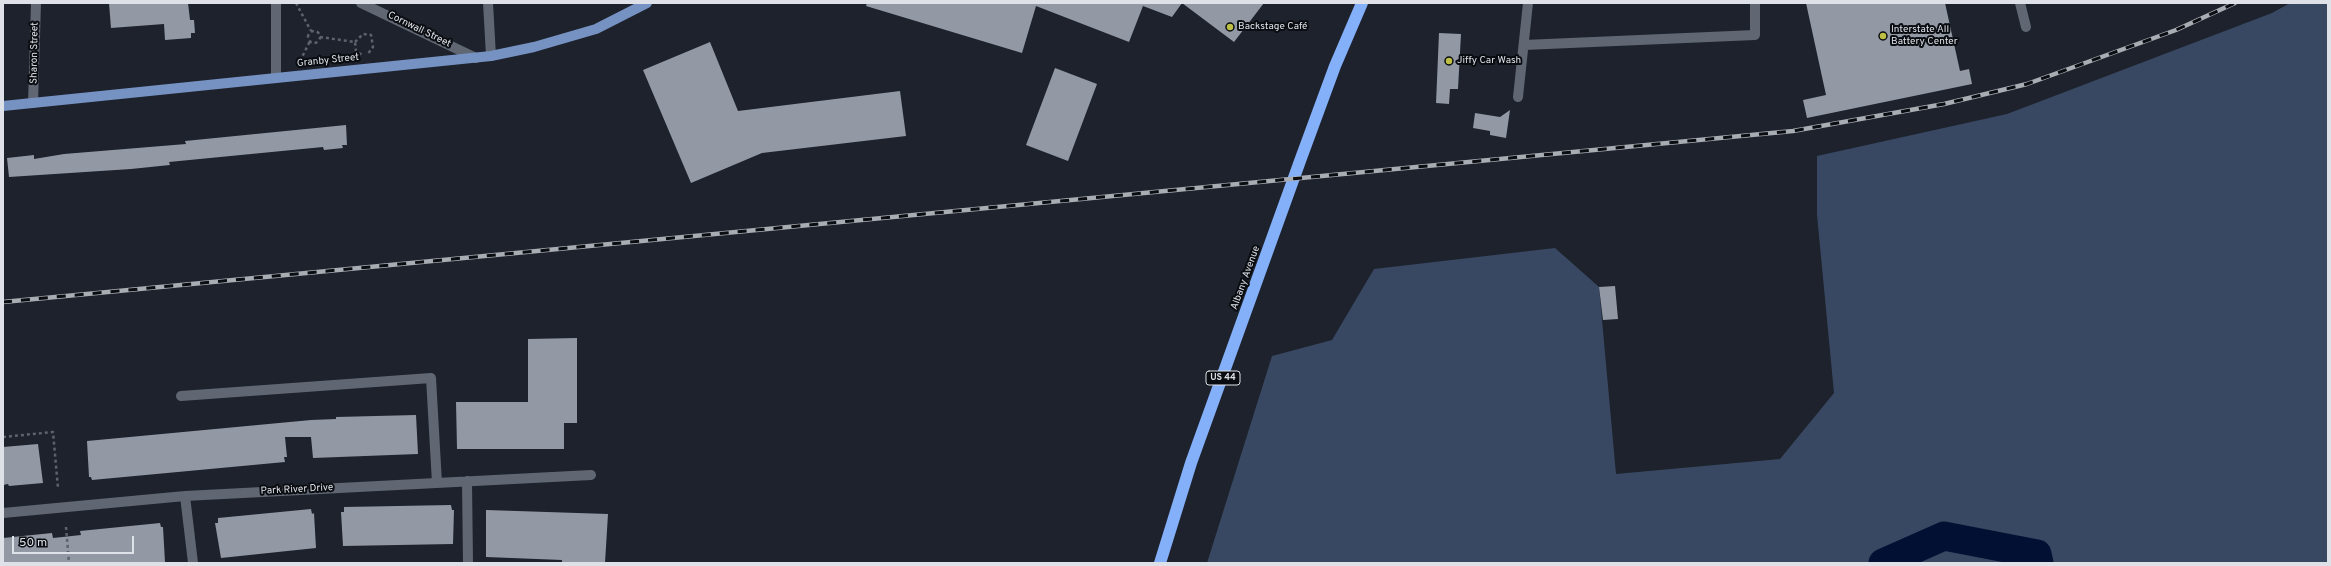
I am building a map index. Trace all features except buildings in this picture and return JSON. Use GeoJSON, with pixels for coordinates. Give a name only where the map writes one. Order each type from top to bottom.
{"type":"FeatureCollection","features":[{"type":"Feature","properties":{"kind":"highway","name":"Albany Avenue"},"geometry":{"type":"LineString","coordinates":[[1160,563],[1191,464],[1300,161],[1335,66],[1362,3]]}},
{"type":"Feature","properties":{"kind":"main road","name":"Granby Street"},"geometry":{"type":"LineString","coordinates":[[3,106],[491,56],[534,47],[596,29],[647,3]]}},
{"type":"Feature","properties":{"kind":"street","name":"Sharon Street"},"geometry":{"type":"LineString","coordinates":[[34,103],[36,3]]}},
{"type":"Feature","properties":{"kind":"street"},"geometry":{"type":"LineString","coordinates":[[276,3],[276,78]]}},
{"type":"Feature","properties":{"kind":"street","name":"Cornwall Street"},"geometry":{"type":"LineString","coordinates":[[361,3],[476,58]]}},
{"type":"Feature","properties":{"kind":"street"},"geometry":{"type":"LineString","coordinates":[[488,3],[491,56]]}},
{"type":"Feature","properties":{"kind":"street"},"geometry":{"type":"LineString","coordinates":[[1518,97],[1528,3]]}},
{"type":"Feature","properties":{"kind":"street"},"geometry":{"type":"LineString","coordinates":[[1524,45],[1754,35],[1755,3]]}},
{"type":"Feature","properties":{"kind":"street"},"geometry":{"type":"LineString","coordinates":[[2020,3],[2026,27]]}},
{"type":"Feature","properties":{"kind":"street"},"geometry":{"type":"LineString","coordinates":[[181,396],[431,378],[437,483]]}},
{"type":"Feature","properties":{"kind":"street","name":"Park River Drive"},"geometry":{"type":"LineString","coordinates":[[3,513],[186,496],[591,475]]}},
{"type":"Feature","properties":{"kind":"street"},"geometry":{"type":"LineString","coordinates":[[467,481],[468,563]]}},
{"type":"Feature","properties":{"kind":"street"},"geometry":{"type":"LineString","coordinates":[[186,496],[193,563]]}},
{"type":"Feature","properties":{"kind":"path"},"geometry":{"type":"LineString","coordinates":[[296,3],[311,31]]}},
{"type":"Feature","properties":{"kind":"path"},"geometry":{"type":"LineString","coordinates":[[311,31],[317,31],[320,37]]}},
{"type":"Feature","properties":{"kind":"path"},"geometry":{"type":"LineString","coordinates":[[310,41],[307,36],[311,31]]}},
{"type":"Feature","properties":{"kind":"path"},"geometry":{"type":"LineString","coordinates":[[369,34],[373,40],[373,47],[369,54],[361,55],[356,51],[355,42],[360,36],[369,34]]}},
{"type":"Feature","properties":{"kind":"path"},"geometry":{"type":"LineString","coordinates":[[310,41],[317,42],[320,37]]}},
{"type":"Feature","properties":{"kind":"path"},"geometry":{"type":"LineString","coordinates":[[320,37],[355,42]]}},
{"type":"Feature","properties":{"kind":"path"},"geometry":{"type":"LineString","coordinates":[[300,61],[310,41]]}},
{"type":"Feature","properties":{"kind":"path"},"geometry":{"type":"LineString","coordinates":[[3,436],[53,432],[58,488]]}},
{"type":"Feature","properties":{"kind":"path"},"geometry":{"type":"LineString","coordinates":[[66,527],[69,563]]}},
{"type":"Feature","properties":{"kind":"shaded area"},"geometry":{"type":"Polygon","coordinates":[[[2290,3],[2328,3],[2328,563],[1207,563],[1272,356],[1332,340],[1374,269],[1555,248],[1599,287],[1616,474],[1780,459],[1834,393],[1817,215],[1817,156],[2007,114],[2272,13],[2290,3]]]}},
{"type":"Feature","properties":{"kind":"waterway"},"geometry":{"type":"LineString","coordinates":[[1883,563],[1944,536],[2037,554],[2039,563]]}},
{"type":"Feature","properties":{"kind":"railway"},"geometry":{"type":"LineString","coordinates":[[3,302],[1793,131],[1944,104],[2027,84],[2176,30],[2235,3]]}},
{"type":"Feature","properties":{"kind":"place","name":"Backstage Café"},"geometry":{"type":"Point","coordinates":[1230,27]}},
{"type":"Feature","properties":{"kind":"place","name":"Interstate All Battery Center"},"geometry":{"type":"Point","coordinates":[1883,36]}},
{"type":"Feature","properties":{"kind":"place","name":"Jiffy Car Wash"},"geometry":{"type":"Point","coordinates":[1449,61]}}]}
